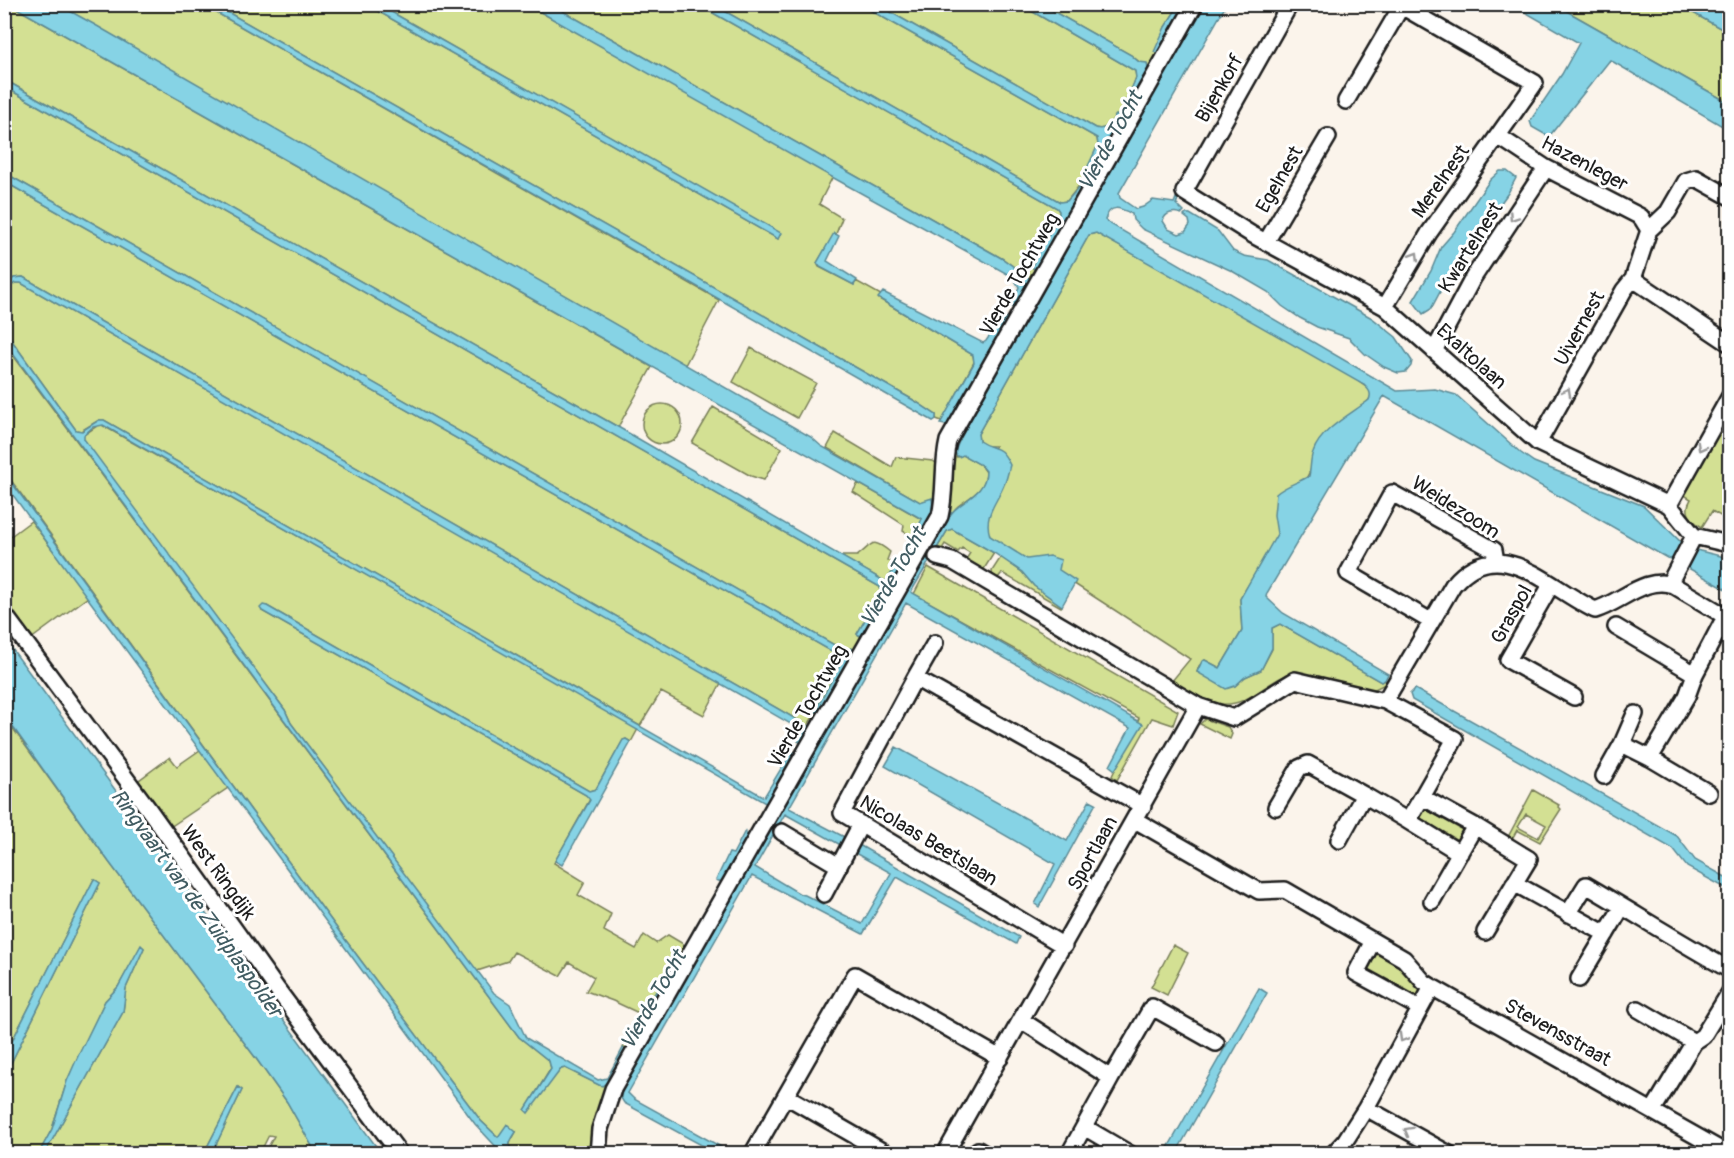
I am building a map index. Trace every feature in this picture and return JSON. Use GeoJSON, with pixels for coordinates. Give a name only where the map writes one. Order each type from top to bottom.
{"type":"FeatureCollection","features":[{"type":"Feature","properties":{"kind":"street","name":"Vierde Tochtweg"},"geometry":{"type":"LineString","coordinates":[[598,1154],[600,1129],[614,1089],[940,516],[944,498],[944,464],[948,441],[1115,152],[1182,32],[1195,4]]}},
{"type":"Feature","properties":{"kind":"street","name":"Bijenkorf"},"geometry":{"type":"LineString","coordinates":[[1184,192],[1290,4]]}},
{"type":"Feature","properties":{"kind":"street","name":"Merelnest"},"geometry":{"type":"LineString","coordinates":[[1385,307],[1429,233],[1535,83],[1400,6]]}},
{"type":"Feature","properties":{"kind":"street"},"geometry":{"type":"LineString","coordinates":[[1346,101],[1400,6]]}},
{"type":"Feature","properties":{"kind":"street","name":"Hazenleger"},"geometry":{"type":"LineString","coordinates":[[1498,136],[1546,168],[1641,217],[1649,230]]}},
{"type":"Feature","properties":{"kind":"street","name":"Egelnest"},"geometry":{"type":"LineString","coordinates":[[1266,242],[1328,137]]}},
{"type":"Feature","properties":{"kind":"street","name":"Kwartelnest"},"geometry":{"type":"LineString","coordinates":[[1434,351],[1473,278],[1546,168]]}},
{"type":"Feature","properties":{"kind":"street"},"geometry":{"type":"LineString","coordinates":[[1649,230],[1668,212],[1686,181],[1696,178],[1730,197]]}},
{"type":"Feature","properties":{"kind":"street","name":"Exaltolaan"},"geometry":{"type":"LineString","coordinates":[[1184,192],[1266,242],[1385,307],[1538,443],[1669,505],[1692,540]]}},
{"type":"Feature","properties":{"kind":"street","name":"Uivernest"},"geometry":{"type":"LineString","coordinates":[[1538,443],[1624,290],[1633,279],[1649,230]]}},
{"type":"Feature","properties":{"kind":"street"},"geometry":{"type":"LineString","coordinates":[[1633,279],[1730,344]]}},
{"type":"Feature","properties":{"kind":"street"},"geometry":{"type":"LineString","coordinates":[[1669,505],[1730,396]]}},
{"type":"Feature","properties":{"kind":"street","name":"Weidezoom"},"geometry":{"type":"LineString","coordinates":[[1427,619],[1348,573],[1392,493],[1494,550],[1496,561]]}},
{"type":"Feature","properties":{"kind":"street"},"geometry":{"type":"LineString","coordinates":[[1650,758],[1687,696],[1695,674],[1727,618],[1669,584],[1692,540],[1730,542]]}},
{"type":"Feature","properties":{"kind":"street"},"geometry":{"type":"LineString","coordinates":[[937,557],[952,561],[1198,706],[1234,718],[1294,680],[1385,701],[1455,740],[1408,822]]}},
{"type":"Feature","properties":{"kind":"street","name":"Weidezoom"},"geometry":{"type":"LineString","coordinates":[[1385,701],[1453,585],[1472,568],[1496,561],[1514,563],[1595,610],[1651,583],[1669,584]]}},
{"type":"Feature","properties":{"kind":"street","name":"Graspol"},"geometry":{"type":"LineString","coordinates":[[1551,585],[1508,660],[1575,697]]}},
{"type":"Feature","properties":{"kind":"street","name":"West Ringdijk"},"geometry":{"type":"LineString","coordinates":[[4,614],[400,1154]]}},
{"type":"Feature","properties":{"kind":"street"},"geometry":{"type":"LineString","coordinates":[[1616,627],[1695,674]]}},
{"type":"Feature","properties":{"kind":"street","name":"Nicolaas Beetslaan"},"geometry":{"type":"LineString","coordinates":[[934,643],[842,813],[1064,946]]}},
{"type":"Feature","properties":{"kind":"street"},"geometry":{"type":"LineString","coordinates":[[915,678],[1143,806]]}},
{"type":"Feature","properties":{"kind":"street","name":"Sportlaan"},"geometry":{"type":"LineString","coordinates":[[945,1154],[1198,706]]}},
{"type":"Feature","properties":{"kind":"street"},"geometry":{"type":"LineString","coordinates":[[1604,776],[1635,714]]}},
{"type":"Feature","properties":{"kind":"street"},"geometry":{"type":"LineString","coordinates":[[1622,744],[1709,793]]}},
{"type":"Feature","properties":{"kind":"street"},"geometry":{"type":"LineString","coordinates":[[1276,807],[1299,768],[1308,764],[1460,853]]}},
{"type":"Feature","properties":{"kind":"street"},"geometry":{"type":"LineString","coordinates":[[1339,840],[1364,795]]}},
{"type":"Feature","properties":{"kind":"street"},"geometry":{"type":"LineString","coordinates":[[1422,797],[1529,859],[1485,933]]}},
{"type":"Feature","properties":{"kind":"street","name":"Stevensstraat"},"geometry":{"type":"LineString","coordinates":[[1135,820],[1259,891],[1285,890],[1404,958],[1424,982],[1432,987],[1728,1154]]}},
{"type":"Feature","properties":{"kind":"street"},"geometry":{"type":"LineString","coordinates":[[824,894],[861,824]]}},
{"type":"Feature","properties":{"kind":"street"},"geometry":{"type":"LineString","coordinates":[[1432,901],[1475,826]]}},
{"type":"Feature","properties":{"kind":"street"},"geometry":{"type":"LineString","coordinates":[[782,832],[846,852]]}},
{"type":"Feature","properties":{"kind":"street"},"geometry":{"type":"LineString","coordinates":[[1514,883],[1606,934]]}},
{"type":"Feature","properties":{"kind":"street"},"geometry":{"type":"LineString","coordinates":[[1568,914],[1586,885],[1656,925],[1675,940],[1730,970]]}},
{"type":"Feature","properties":{"kind":"street"},"geometry":{"type":"LineString","coordinates":[[1579,979],[1622,907]]}},
{"type":"Feature","properties":{"kind":"street"},"geometry":{"type":"LineString","coordinates":[[1372,941],[1356,973],[1420,1008]]}},
{"type":"Feature","properties":{"kind":"street"},"geometry":{"type":"LineString","coordinates":[[754,1151],[855,975],[1000,1058]]}},
{"type":"Feature","properties":{"kind":"street"},"geometry":{"type":"LineString","coordinates":[[1333,1154],[1345,1141],[1366,1108],[1432,987]]}},
{"type":"Feature","properties":{"kind":"street"},"geometry":{"type":"LineString","coordinates":[[1653,1110],[1694,1041],[1703,1036],[1729,993]]}},
{"type":"Feature","properties":{"kind":"street"},"geometry":{"type":"LineString","coordinates":[[1069,1154],[1152,1007],[1216,1043]]}},
{"type":"Feature","properties":{"kind":"street"},"geometry":{"type":"LineString","coordinates":[[1638,1009],[1694,1041]]}},
{"type":"Feature","properties":{"kind":"street"},"geometry":{"type":"LineString","coordinates":[[1021,1020],[1112,1078]]}},
{"type":"Feature","properties":{"kind":"street"},"geometry":{"type":"LineString","coordinates":[[786,1096],[887,1154]]}},
{"type":"Feature","properties":{"kind":"street"},"geometry":{"type":"LineString","coordinates":[[1366,1108],[1449,1154]]}},
{"type":"Feature","properties":{"kind":"street"},"geometry":{"type":"LineString","coordinates":[[1084,1127],[1130,1154]]}},
{"type":"Feature","properties":{"kind":"green space"},"geometry":{"type":"Polygon","coordinates":[[[5,5],[11,5],[652,367],[618,427],[5,80],[5,5]]]}},
{"type":"Feature","properties":{"kind":"green space"},"geometry":{"type":"Polygon","coordinates":[[[59,5],[203,5],[719,300],[685,365],[59,5]]]}},
{"type":"Feature","properties":{"kind":"green space"},"geometry":{"type":"Polygon","coordinates":[[[215,5],[367,5],[778,239],[780,233],[379,5],[528,5],[833,176],[819,204],[842,218],[836,234],[817,263],[819,267],[854,285],[856,281],[881,295],[879,299],[973,355],[974,362],[942,421],[936,419],[936,415],[915,401],[215,5]]]}},
{"type":"Feature","properties":{"kind":"green space"},"geometry":{"type":"Polygon","coordinates":[[[552,5],[699,5],[1057,208],[1059,217],[1037,254],[1032,267],[1034,269],[1038,266],[1081,190],[1078,187],[1067,201],[1060,202],[714,5],[861,5],[1097,138],[1098,145],[1089,166],[1116,115],[1105,128],[1095,128],[878,5],[1021,5],[1135,71],[1136,77],[1127,104],[1148,69],[1131,55],[1042,5],[1179,5],[1165,27],[1157,53],[1184,5],[1191,5],[1161,54],[1157,55],[1152,63],[1154,67],[1132,107],[1125,106],[1121,113],[1123,116],[1096,171],[1090,174],[1086,181],[1043,268],[1034,270],[1030,276],[1033,279],[1019,309],[1013,309],[1029,278],[1003,259],[552,5]]]}},
{"type":"Feature","properties":{"kind":"green space"},"geometry":{"type":"Polygon","coordinates":[[[1556,5],[1679,5],[1729,33],[1729,103],[1556,5]]]}},
{"type":"Feature","properties":{"kind":"green space"},"geometry":{"type":"Polygon","coordinates":[[[1183,34],[1186,36],[960,439],[955,451],[957,457],[963,455],[981,465],[986,472],[985,478],[981,488],[952,513],[929,551],[926,548],[950,451],[1183,34]]]}},
{"type":"Feature","properties":{"kind":"green space"},"geometry":{"type":"Polygon","coordinates":[[[5,87],[880,587],[881,592],[857,634],[860,636],[903,562],[900,561],[887,581],[884,581],[840,556],[857,556],[875,543],[890,552],[887,560],[892,562],[903,556],[906,562],[868,636],[861,640],[818,716],[813,717],[808,725],[811,727],[804,745],[801,743],[809,729],[808,726],[23,277],[14,278],[5,285],[5,182],[840,656],[841,663],[816,713],[852,654],[853,650],[843,650],[5,173],[5,87]]]}},
{"type":"Feature","properties":{"kind":"green space"},"geometry":{"type":"Polygon","coordinates":[[[1096,233],[1361,380],[1359,382],[1370,390],[1369,400],[1353,413],[1311,469],[1274,542],[1240,599],[1242,631],[1220,668],[1205,660],[1197,672],[1235,686],[1245,677],[1261,670],[1272,649],[1272,628],[1280,624],[1381,682],[1385,680],[1389,682],[1373,690],[1291,673],[1236,703],[1216,704],[1197,698],[1171,682],[1190,659],[1076,585],[975,534],[995,446],[985,446],[979,441],[978,434],[1089,235],[1096,233]]]}},
{"type":"Feature","properties":{"kind":"green space"},"geometry":{"type":"Polygon","coordinates":[[[15,283],[21,283],[721,683],[704,715],[661,692],[640,726],[104,420],[99,420],[81,431],[76,430],[5,331],[4,291],[15,283]]]}},
{"type":"Feature","properties":{"kind":"green space"},"geometry":{"type":"Polygon","coordinates":[[[4,343],[519,1037],[549,1061],[551,1068],[525,1111],[561,1069],[565,1068],[599,1085],[609,1081],[626,1050],[623,1048],[626,1042],[629,1044],[629,1053],[592,1137],[591,1153],[513,1153],[510,1145],[516,1132],[498,1137],[481,1121],[344,938],[5,472],[4,343]]]}},
{"type":"Feature","properties":{"kind":"green space"},"geometry":{"type":"Polygon","coordinates":[[[751,348],[816,383],[797,418],[733,382],[751,348]]]}},
{"type":"Feature","properties":{"kind":"green space"},"geometry":{"type":"Polygon","coordinates":[[[662,404],[670,405],[676,410],[681,416],[681,432],[676,438],[670,443],[662,444],[654,443],[648,438],[643,432],[642,424],[643,416],[648,410],[654,405],[662,404]]]}},
{"type":"Feature","properties":{"kind":"green space"},"geometry":{"type":"Polygon","coordinates":[[[713,407],[782,448],[764,480],[751,476],[692,443],[713,407]]]}},
{"type":"Feature","properties":{"kind":"green space"},"geometry":{"type":"Polygon","coordinates":[[[100,424],[638,729],[631,742],[623,740],[596,789],[589,791],[267,606],[262,611],[590,799],[554,863],[585,882],[578,895],[611,914],[604,931],[636,949],[644,935],[656,943],[668,935],[685,945],[681,952],[684,957],[645,1016],[586,991],[594,977],[569,962],[560,976],[514,952],[508,961],[477,971],[291,723],[285,710],[83,439],[84,435],[100,424]]]}},
{"type":"Feature","properties":{"kind":"green space"},"geometry":{"type":"Polygon","coordinates":[[[1717,429],[1729,436],[1729,521],[1712,511],[1702,527],[1689,515],[1688,508],[1691,499],[1681,493],[1717,429]]]}},
{"type":"Feature","properties":{"kind":"green space"},"geometry":{"type":"Polygon","coordinates":[[[835,433],[892,467],[896,457],[933,461],[937,464],[939,503],[917,544],[907,545],[908,534],[903,531],[904,525],[853,492],[858,483],[923,520],[912,538],[915,540],[931,515],[920,502],[827,448],[835,433]]]}},
{"type":"Feature","properties":{"kind":"green space"},"geometry":{"type":"Polygon","coordinates":[[[31,521],[88,597],[31,639],[5,601],[4,541],[31,521]]]}},
{"type":"Feature","properties":{"kind":"green space"},"geometry":{"type":"Polygon","coordinates":[[[952,529],[994,553],[984,569],[981,570],[965,561],[970,553],[962,548],[958,552],[945,544],[939,554],[934,553],[947,531],[952,529]]]}},
{"type":"Feature","properties":{"kind":"green space"},"geometry":{"type":"Polygon","coordinates":[[[1001,557],[1022,572],[1034,586],[1062,606],[1002,573],[996,580],[993,578],[992,571],[1001,557]]]}},
{"type":"Feature","properties":{"kind":"green space"},"geometry":{"type":"Polygon","coordinates":[[[928,567],[1178,711],[1173,725],[1152,718],[1117,780],[1112,776],[1139,718],[914,594],[928,567]]]}},
{"type":"Feature","properties":{"kind":"green space"},"geometry":{"type":"Polygon","coordinates":[[[4,716],[109,862],[255,1057],[287,1102],[316,1153],[265,1153],[274,1136],[269,1135],[260,1153],[212,1153],[242,1090],[238,1087],[204,1153],[154,1153],[155,1150],[153,1154],[45,1153],[123,1012],[126,988],[144,948],[141,946],[118,987],[105,1001],[67,1081],[52,1129],[39,1153],[5,1153],[5,1075],[100,883],[94,879],[5,1055],[4,716]]]}},
{"type":"Feature","properties":{"kind":"green space"},"geometry":{"type":"Polygon","coordinates":[[[1205,719],[1228,727],[1232,734],[1230,739],[1200,724],[1205,719]]]}},
{"type":"Feature","properties":{"kind":"green space"},"geometry":{"type":"Polygon","coordinates":[[[200,750],[228,788],[170,827],[135,783],[170,757],[177,766],[200,750]]]}},
{"type":"Feature","properties":{"kind":"green space"},"geometry":{"type":"Polygon","coordinates":[[[1533,790],[1559,805],[1561,809],[1540,842],[1517,830],[1512,839],[1508,837],[1533,790]],[[1526,814],[1518,827],[1538,838],[1546,825],[1526,814]]]}},
{"type":"Feature","properties":{"kind":"green space"},"geometry":{"type":"Polygon","coordinates":[[[1425,809],[1464,831],[1459,841],[1420,818],[1425,809]]]}},
{"type":"Feature","properties":{"kind":"green space"},"geometry":{"type":"Polygon","coordinates":[[[1173,945],[1188,953],[1167,995],[1151,987],[1173,945]]]}},
{"type":"Feature","properties":{"kind":"green space"},"geometry":{"type":"Polygon","coordinates":[[[1375,948],[1400,962],[1422,990],[1417,1002],[1367,974],[1365,965],[1375,948]]]}},
{"type":"Feature","properties":{"kind":"water"},"geometry":{"type":"Polygon","coordinates":[[[11,5],[59,5],[811,437],[821,446],[920,502],[932,498],[931,515],[926,526],[915,540],[912,539],[922,519],[11,5]]]}},
{"type":"Feature","properties":{"kind":"water"},"geometry":{"type":"Polygon","coordinates":[[[203,5],[215,5],[915,401],[936,415],[936,419],[933,421],[203,5]]]}},
{"type":"Feature","properties":{"kind":"water"},"geometry":{"type":"Polygon","coordinates":[[[367,5],[379,5],[781,233],[778,239],[367,5]]]}},
{"type":"Feature","properties":{"kind":"water"},"geometry":{"type":"Polygon","coordinates":[[[528,5],[552,5],[1003,259],[1030,281],[1014,308],[1010,306],[1019,287],[1013,277],[528,5]]]}},
{"type":"Feature","properties":{"kind":"water"},"geometry":{"type":"Polygon","coordinates":[[[699,5],[714,5],[1060,202],[1067,201],[1080,186],[1081,190],[1038,266],[1035,269],[1032,267],[1059,217],[1057,208],[699,5]]]}},
{"type":"Feature","properties":{"kind":"water"},"geometry":{"type":"Polygon","coordinates":[[[861,5],[878,5],[1095,128],[1105,128],[1116,115],[1119,116],[1120,118],[1092,168],[1088,166],[1098,145],[1097,138],[861,5]]]}},
{"type":"Feature","properties":{"kind":"water"},"geometry":{"type":"Polygon","coordinates":[[[1021,5],[1042,5],[1131,55],[1139,62],[1147,63],[1148,69],[1128,103],[1126,104],[1126,101],[1136,78],[1135,71],[1021,5]]]}},
{"type":"Feature","properties":{"kind":"water"},"geometry":{"type":"Polygon","coordinates":[[[1179,5],[1184,5],[1157,53],[1154,52],[1165,27],[1179,5]]]}},
{"type":"Feature","properties":{"kind":"water"},"geometry":{"type":"Polygon","coordinates":[[[1204,5],[1226,5],[1119,193],[1120,198],[1136,209],[1153,200],[1174,203],[1176,198],[1178,200],[1176,204],[1184,212],[1182,214],[1171,213],[1166,216],[1163,221],[1168,229],[1179,234],[1185,232],[1190,225],[1189,220],[1184,216],[1190,214],[1218,231],[1233,251],[1244,256],[1268,260],[1372,318],[1396,337],[1412,361],[1411,366],[1406,372],[1398,373],[1384,367],[1365,354],[1349,338],[1317,327],[1300,318],[1282,306],[1268,292],[1232,271],[1142,229],[1133,220],[1132,214],[1128,212],[1113,209],[1105,220],[1397,391],[1435,389],[1456,395],[1534,462],[1644,506],[1683,544],[1729,558],[1729,591],[1384,396],[1266,597],[1283,613],[1388,674],[1385,680],[1381,682],[1280,624],[1272,628],[1272,648],[1261,670],[1226,689],[1197,672],[1202,661],[1205,660],[1220,668],[1242,631],[1240,599],[1277,534],[1274,515],[1276,494],[1309,476],[1312,455],[1317,444],[1329,429],[1369,400],[1370,393],[1364,385],[1096,233],[1089,235],[978,434],[979,441],[1000,450],[1010,465],[1005,483],[988,522],[990,536],[1027,559],[1049,556],[1061,560],[1059,570],[1076,581],[1062,606],[1034,586],[1022,572],[952,529],[947,531],[911,592],[1143,724],[1115,770],[1110,766],[1130,728],[906,603],[789,808],[852,841],[1019,937],[1016,944],[897,877],[863,934],[752,876],[628,1093],[634,1099],[732,1153],[716,1153],[624,1103],[621,1098],[622,1090],[945,521],[983,483],[986,471],[981,465],[963,455],[959,457],[956,455],[955,451],[1204,5]],[[785,814],[755,867],[800,894],[862,924],[891,873],[785,814]]]}},
{"type":"Feature","properties":{"kind":"water"},"geometry":{"type":"Polygon","coordinates":[[[1513,5],[1556,5],[1729,103],[1729,130],[1610,60],[1551,134],[1546,135],[1532,127],[1530,121],[1562,74],[1579,43],[1513,5]]]}},
{"type":"Feature","properties":{"kind":"water"},"geometry":{"type":"Polygon","coordinates":[[[1679,5],[1716,5],[1729,12],[1729,33],[1679,5]]]}},
{"type":"Feature","properties":{"kind":"water","name":"Vierde Tocht"},"geometry":{"type":"Polygon","coordinates":[[[5,80],[618,427],[884,581],[900,560],[903,562],[861,636],[857,634],[881,592],[880,587],[5,87],[5,80]]]}},
{"type":"Feature","properties":{"kind":"water"},"geometry":{"type":"Polygon","coordinates":[[[1500,171],[1507,171],[1516,178],[1508,193],[1482,229],[1460,254],[1431,309],[1423,314],[1413,301],[1431,271],[1441,247],[1490,180],[1500,171]]]}},
{"type":"Feature","properties":{"kind":"water"},"geometry":{"type":"Polygon","coordinates":[[[5,173],[843,650],[852,648],[852,654],[817,713],[815,711],[841,663],[840,656],[5,182],[5,173]]]}},
{"type":"Feature","properties":{"kind":"water"},"geometry":{"type":"Polygon","coordinates":[[[834,233],[839,236],[827,261],[857,280],[854,285],[820,267],[817,263],[834,233]]]}},
{"type":"Feature","properties":{"kind":"water"},"geometry":{"type":"Polygon","coordinates":[[[23,277],[808,726],[809,729],[801,743],[798,741],[803,731],[21,283],[15,283],[5,291],[5,285],[14,278],[23,277]]]}},
{"type":"Feature","properties":{"kind":"water"},"geometry":{"type":"Polygon","coordinates":[[[883,292],[983,343],[1003,316],[1007,318],[949,424],[940,424],[974,363],[973,355],[878,298],[883,292]]]}},
{"type":"Feature","properties":{"kind":"water"},"geometry":{"type":"Polygon","coordinates":[[[5,331],[76,430],[82,431],[99,420],[104,420],[764,797],[791,752],[794,752],[767,804],[103,425],[93,427],[84,435],[84,439],[285,710],[291,723],[494,993],[510,1004],[526,1038],[598,1080],[607,1078],[623,1048],[626,1050],[609,1081],[602,1086],[565,1068],[561,1069],[528,1113],[525,1110],[551,1069],[549,1061],[519,1037],[5,343],[5,331]]]}},
{"type":"Feature","properties":{"kind":"water"},"geometry":{"type":"Polygon","coordinates":[[[4,472],[344,938],[481,1121],[498,1137],[507,1124],[516,1132],[510,1145],[513,1153],[502,1153],[475,1124],[70,574],[5,484],[4,472]]]}},
{"type":"Feature","properties":{"kind":"water"},"geometry":{"type":"Polygon","coordinates":[[[263,605],[589,791],[596,789],[623,740],[631,742],[562,865],[555,861],[590,800],[586,795],[262,611],[260,608],[263,605]]]}},
{"type":"Feature","properties":{"kind":"water","name":"Ringvaart van de Zuidplaspolder"},"geometry":{"type":"Polygon","coordinates":[[[4,638],[381,1153],[316,1153],[287,1102],[255,1057],[109,862],[5,716],[4,638]]]}},
{"type":"Feature","properties":{"kind":"water"},"geometry":{"type":"Polygon","coordinates":[[[1415,689],[1677,836],[1695,860],[1729,879],[1729,890],[1687,867],[1673,849],[1412,700],[1410,694],[1415,689]]]}},
{"type":"Feature","properties":{"kind":"water"},"geometry":{"type":"Polygon","coordinates":[[[896,747],[1067,841],[1090,800],[1096,803],[1039,907],[1035,904],[1055,864],[885,766],[896,747]]]}},
{"type":"Feature","properties":{"kind":"water"},"geometry":{"type":"Polygon","coordinates":[[[745,831],[748,837],[722,882],[716,880],[729,853],[733,854],[745,831]]]}},
{"type":"Feature","properties":{"kind":"water"},"geometry":{"type":"Polygon","coordinates":[[[94,879],[100,883],[5,1075],[5,1055],[94,879]]]}},
{"type":"Feature","properties":{"kind":"water"},"geometry":{"type":"Polygon","coordinates":[[[141,945],[144,948],[126,988],[123,1012],[45,1153],[39,1153],[52,1129],[67,1081],[78,1056],[105,1001],[118,987],[141,945]]]}},
{"type":"Feature","properties":{"kind":"water","name":"Vierde Tocht"},"geometry":{"type":"Polygon","coordinates":[[[678,952],[680,956],[640,1028],[637,1025],[678,952]]]}},
{"type":"Feature","properties":{"kind":"water"},"geometry":{"type":"Polygon","coordinates":[[[1259,988],[1267,993],[1176,1153],[1165,1153],[1259,988]]]}},
{"type":"Feature","properties":{"kind":"water"},"geometry":{"type":"Polygon","coordinates":[[[238,1087],[242,1090],[212,1153],[204,1153],[238,1087]]]}}]}
